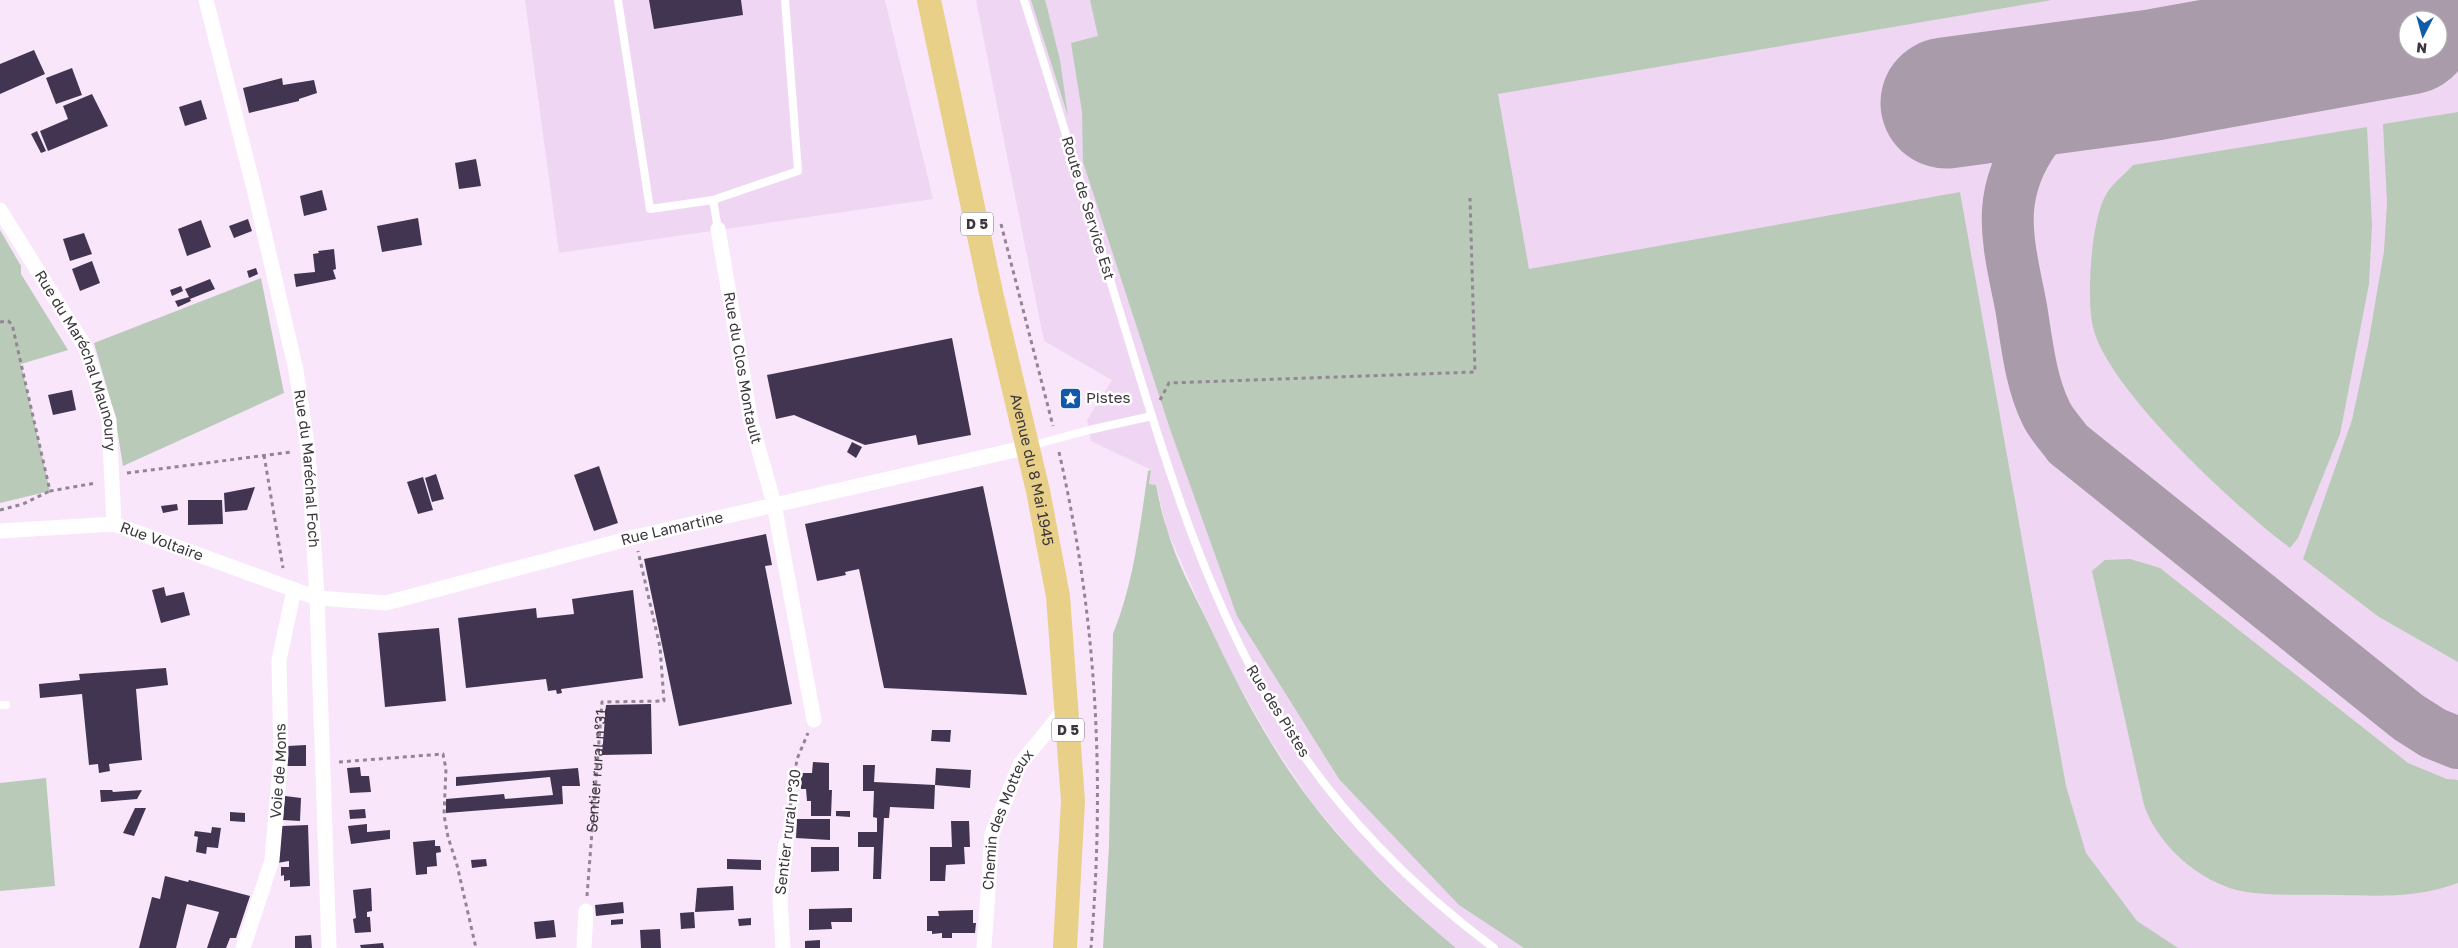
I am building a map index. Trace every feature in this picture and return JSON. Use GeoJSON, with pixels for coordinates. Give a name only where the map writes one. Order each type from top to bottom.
{"type":"FeatureCollection","features":[{"type":"Feature","properties":{"kind":"main road","name":"Avenue du 8 Mai 1945"},"geometry":{"type":"LineString","coordinates":[[929,0],[992,297],[1028,447],[1058,596],[1073,801],[1065,948]]}},
{"type":"Feature","properties":{"kind":"street","name":"Rue du Maréchal Foch"},"geometry":{"type":"LineString","coordinates":[[206,0],[254,189],[296,370],[308,450],[317,598],[329,948]]}},
{"type":"Feature","properties":{"kind":"street","name":"Rue du Maréchal Maunoury"},"geometry":{"type":"LineString","coordinates":[[0,210],[85,347],[109,420],[114,524]]}},
{"type":"Feature","properties":{"kind":"street","name":"Rue du Clos Montault"},"geometry":{"type":"LineString","coordinates":[[718,229],[751,422],[774,504],[814,720]]}},
{"type":"Feature","properties":{"kind":"street","name":"Rue Lamartine"},"geometry":{"type":"LineString","coordinates":[[317,598],[386,603],[399,601],[635,537],[1028,447]]}},
{"type":"Feature","properties":{"kind":"street","name":"Rue Voltaire"},"geometry":{"type":"LineString","coordinates":[[0,531],[114,524],[317,598]]}},
{"type":"Feature","properties":{"kind":"street","name":"Voie de Mons"},"geometry":{"type":"LineString","coordinates":[[243,948],[272,860],[281,754],[279,660],[290,589]]}},
{"type":"Feature","properties":{"kind":"street","name":"Chemin des Motteux"},"geometry":{"type":"LineString","coordinates":[[984,948],[992,834],[1020,764],[1066,705]]}},
{"type":"Feature","properties":{"kind":"street","name":"Sentier rural n°30"},"geometry":{"type":"LineString","coordinates":[[783,948],[780,898],[786,844]]}},
{"type":"Feature","properties":{"kind":"street"},"geometry":{"type":"LineString","coordinates":[[584,948],[586,911]]}},
{"type":"Feature","properties":{"kind":"lane"},"geometry":{"type":"LineString","coordinates":[[618,0],[650,209],[713,200],[798,171],[785,0]]}},
{"type":"Feature","properties":{"kind":"lane","name":"Route de Service Est"},"geometry":{"type":"LineString","coordinates":[[1024,0],[1152,416]]}},
{"type":"Feature","properties":{"kind":"lane"},"geometry":{"type":"LineString","coordinates":[[713,200],[718,229]]}},
{"type":"Feature","properties":{"kind":"lane"},"geometry":{"type":"LineString","coordinates":[[1028,447],[1056,438],[1152,416]]}},
{"type":"Feature","properties":{"kind":"lane","name":"Rue des Pistes"},"geometry":{"type":"LineString","coordinates":[[1152,416],[1200,558],[1236,641],[1284,726],[1355,819],[1421,888],[1467,928],[1494,948]]}},
{"type":"Feature","properties":{"kind":"path"},"geometry":{"type":"LineString","coordinates":[[1152,416],[1168,383],[1475,372],[1470,198]]}},
{"type":"Feature","properties":{"kind":"path","name":"Avenue du 8 Mai 1945"},"geometry":{"type":"LineString","coordinates":[[1000,219],[1009,265],[1056,438],[1081,558],[1091,636],[1096,702],[1098,830],[1091,948]]}},
{"type":"Feature","properties":{"kind":"path"},"geometry":{"type":"LineString","coordinates":[[0,322],[8,321],[12,324],[50,492]]}},
{"type":"Feature","properties":{"kind":"path"},"geometry":{"type":"LineString","coordinates":[[0,510],[22,504],[50,492],[112,477],[308,450]]}},
{"type":"Feature","properties":{"kind":"path"},"geometry":{"type":"LineString","coordinates":[[264,455],[290,589]]}},
{"type":"Feature","properties":{"kind":"path","name":"Sentier rural n°31"},"geometry":{"type":"LineString","coordinates":[[586,911],[602,702],[664,701],[660,648],[635,537]]}},
{"type":"Feature","properties":{"kind":"path","name":"Sentier rural n°30"},"geometry":{"type":"LineString","coordinates":[[786,844],[797,759],[814,720]]}},
{"type":"Feature","properties":{"kind":"path"},"geometry":{"type":"LineString","coordinates":[[323,763],[443,754],[446,769],[444,815],[476,948]]}},
{"type":"Feature","properties":{"kind":"shaded area"},"geometry":{"type":"Polygon","coordinates":[[[525,0],[885,0],[933,199],[559,253],[525,0]]]}},
{"type":"Feature","properties":{"kind":"shaded area"},"geometry":{"type":"Polygon","coordinates":[[[976,0],[2458,0],[2458,948],[1456,948],[1429,926],[1360,859],[1312,803],[1271,741],[1224,659],[1167,530],[1156,485],[1149,485],[1151,470],[1091,441],[1087,420],[1112,380],[1044,341],[976,0]]]}},
{"type":"Feature","properties":{"kind":"green space"},"geometry":{"type":"Polygon","coordinates":[[[1031,0],[1045,0],[1046,3],[1060,60],[1068,116],[1031,0]]]}},
{"type":"Feature","properties":{"kind":"green space"},"geometry":{"type":"Polygon","coordinates":[[[1090,0],[2052,0],[1498,94],[1529,269],[1960,192],[2066,786],[2086,853],[2137,921],[2178,948],[1524,948],[1459,905],[1339,779],[1237,616],[1170,429],[1083,162],[1082,112],[1071,43],[1098,36],[1090,0]]]}},
{"type":"Feature","properties":{"kind":"green space"},"geometry":{"type":"Polygon","coordinates":[[[2458,112],[2458,662],[2379,617],[2303,559],[2352,420],[2368,345],[2384,251],[2387,203],[2383,124],[2458,112]]]}},
{"type":"Feature","properties":{"kind":"green space"},"geometry":{"type":"Polygon","coordinates":[[[2367,127],[2372,225],[2369,284],[2340,434],[2298,538],[2290,548],[2239,506],[2177,446],[2122,382],[2103,353],[2093,327],[2090,297],[2091,258],[2097,220],[2107,193],[2133,165],[2367,127]]]}},
{"type":"Feature","properties":{"kind":"green space"},"geometry":{"type":"Polygon","coordinates":[[[0,230],[21,266],[21,274],[68,350],[21,364],[50,491],[0,503],[0,230]]]}},
{"type":"Feature","properties":{"kind":"green space"},"geometry":{"type":"Polygon","coordinates":[[[261,278],[284,393],[123,466],[115,416],[94,343],[261,278]]]}},
{"type":"Feature","properties":{"kind":"green space"},"geometry":{"type":"Polygon","coordinates":[[[1151,470],[1149,484],[1156,485],[1162,513],[1175,553],[1185,576],[1243,693],[1282,760],[1312,803],[1344,842],[1417,915],[1456,948],[1103,948],[1109,847],[1113,634],[1131,574],[1148,471],[1151,470]]]}},
{"type":"Feature","properties":{"kind":"green space"},"geometry":{"type":"Polygon","coordinates":[[[2130,559],[2160,568],[2408,763],[2447,779],[2458,780],[2458,883],[2443,888],[2399,895],[2286,895],[2254,893],[2236,890],[2219,884],[2202,875],[2173,851],[2161,837],[2144,805],[2092,571],[2105,560],[2130,559]]]}},
{"type":"Feature","properties":{"kind":"green space"},"geometry":{"type":"Polygon","coordinates":[[[46,778],[55,886],[0,891],[0,783],[46,778]]]}},
{"type":"Feature","properties":{"kind":"building"},"geometry":{"type":"Polygon","coordinates":[[[649,0],[741,0],[743,15],[654,29],[649,0]]]}},
{"type":"Feature","properties":{"kind":"building"},"geometry":{"type":"Polygon","coordinates":[[[34,50],[45,74],[0,94],[0,64],[34,50]]]}},
{"type":"Feature","properties":{"kind":"building"},"geometry":{"type":"Polygon","coordinates":[[[72,68],[82,95],[56,104],[46,78],[72,68]]]}},
{"type":"Feature","properties":{"kind":"building"},"geometry":{"type":"Polygon","coordinates":[[[282,78],[283,85],[314,80],[317,93],[299,99],[299,101],[249,113],[243,88],[282,78]]]}},
{"type":"Feature","properties":{"kind":"building"},"geometry":{"type":"Polygon","coordinates":[[[92,94],[108,126],[48,151],[40,131],[68,119],[63,106],[92,94]]]}},
{"type":"Feature","properties":{"kind":"building"},"geometry":{"type":"Polygon","coordinates":[[[201,100],[207,119],[185,126],[179,107],[201,100]]]}},
{"type":"Feature","properties":{"kind":"building"},"geometry":{"type":"Polygon","coordinates":[[[37,131],[46,151],[41,153],[31,134],[37,131]]]}},
{"type":"Feature","properties":{"kind":"building"},"geometry":{"type":"Polygon","coordinates":[[[476,159],[481,186],[459,189],[455,163],[476,159]]]}},
{"type":"Feature","properties":{"kind":"building"},"geometry":{"type":"Polygon","coordinates":[[[322,190],[327,210],[304,216],[300,196],[322,190]]]}},
{"type":"Feature","properties":{"kind":"building"},"geometry":{"type":"Polygon","coordinates":[[[418,218],[422,245],[382,252],[377,226],[418,218]]]}},
{"type":"Feature","properties":{"kind":"building"},"geometry":{"type":"Polygon","coordinates":[[[248,219],[252,231],[234,238],[229,226],[248,219]]]}},
{"type":"Feature","properties":{"kind":"building"},"geometry":{"type":"Polygon","coordinates":[[[201,220],[211,247],[187,256],[178,229],[201,220]]]}},
{"type":"Feature","properties":{"kind":"building"},"geometry":{"type":"Polygon","coordinates":[[[84,233],[92,254],[70,261],[63,239],[84,233]]]}},
{"type":"Feature","properties":{"kind":"building"},"geometry":{"type":"Polygon","coordinates":[[[334,249],[336,269],[333,270],[336,279],[296,287],[294,274],[315,272],[313,254],[319,253],[318,251],[334,249]]]}},
{"type":"Feature","properties":{"kind":"building"},"geometry":{"type":"Polygon","coordinates":[[[92,261],[100,283],[80,291],[72,269],[92,261]]]}},
{"type":"Feature","properties":{"kind":"building"},"geometry":{"type":"Polygon","coordinates":[[[256,268],[258,274],[249,278],[247,271],[256,268]]]}},
{"type":"Feature","properties":{"kind":"building"},"geometry":{"type":"Polygon","coordinates":[[[210,279],[215,289],[190,299],[191,301],[178,307],[175,301],[189,297],[185,289],[210,279]]]}},
{"type":"Feature","properties":{"kind":"building"},"geometry":{"type":"Polygon","coordinates":[[[181,286],[183,291],[172,296],[170,290],[181,286]]]}},
{"type":"Feature","properties":{"kind":"building"},"geometry":{"type":"Polygon","coordinates":[[[952,338],[971,435],[918,445],[916,435],[865,445],[794,415],[776,419],[767,375],[952,338]]]}},
{"type":"Feature","properties":{"kind":"building"},"geometry":{"type":"Polygon","coordinates":[[[72,390],[76,410],[53,415],[48,395],[72,390]]]}},
{"type":"Feature","properties":{"kind":"building"},"geometry":{"type":"Polygon","coordinates":[[[852,442],[862,447],[856,458],[847,452],[852,442]]]}},
{"type":"Feature","properties":{"kind":"building"},"geometry":{"type":"Polygon","coordinates":[[[599,466],[618,523],[594,531],[574,475],[599,466]]]}},
{"type":"Feature","properties":{"kind":"building"},"geometry":{"type":"Polygon","coordinates":[[[436,474],[444,499],[432,502],[425,478],[436,474]]]}},
{"type":"Feature","properties":{"kind":"building"},"geometry":{"type":"Polygon","coordinates":[[[423,477],[433,510],[418,514],[407,482],[423,477]]]}},
{"type":"Feature","properties":{"kind":"building"},"geometry":{"type":"Polygon","coordinates":[[[983,486],[1027,695],[884,688],[859,569],[845,572],[846,575],[817,581],[805,524],[983,486]]]}},
{"type":"Feature","properties":{"kind":"building"},"geometry":{"type":"Polygon","coordinates":[[[255,487],[247,510],[225,512],[224,493],[255,487]]]}},
{"type":"Feature","properties":{"kind":"building"},"geometry":{"type":"Polygon","coordinates":[[[188,500],[222,500],[223,524],[188,525],[188,500]]]}},
{"type":"Feature","properties":{"kind":"building"},"geometry":{"type":"Polygon","coordinates":[[[177,504],[178,510],[163,513],[161,506],[177,504]]]}},
{"type":"Feature","properties":{"kind":"building"},"geometry":{"type":"Polygon","coordinates":[[[766,534],[772,565],[765,566],[792,704],[679,726],[644,559],[766,534]]]}},
{"type":"Feature","properties":{"kind":"building"},"geometry":{"type":"Polygon","coordinates":[[[164,587],[166,596],[184,592],[190,615],[161,623],[152,590],[164,587]]]}},
{"type":"Feature","properties":{"kind":"building"},"geometry":{"type":"Polygon","coordinates":[[[633,590],[643,678],[561,689],[562,693],[557,694],[556,690],[548,691],[546,679],[466,688],[458,618],[536,608],[537,618],[574,614],[572,599],[633,590]]]}},
{"type":"Feature","properties":{"kind":"building"},"geometry":{"type":"Polygon","coordinates":[[[439,628],[446,701],[385,707],[378,633],[439,628]]]}},
{"type":"Feature","properties":{"kind":"building"},"geometry":{"type":"Polygon","coordinates":[[[166,668],[168,685],[136,689],[142,760],[109,764],[110,771],[99,773],[98,764],[89,765],[82,694],[40,698],[39,684],[80,680],[79,674],[166,668]]]}},
{"type":"Feature","properties":{"kind":"building"},"geometry":{"type":"Polygon","coordinates":[[[651,704],[652,754],[602,755],[606,705],[651,704]]]}},
{"type":"Feature","properties":{"kind":"building"},"geometry":{"type":"Polygon","coordinates":[[[932,730],[951,730],[950,742],[931,741],[932,730]]]}},
{"type":"Feature","properties":{"kind":"building"},"geometry":{"type":"Polygon","coordinates":[[[306,745],[306,766],[287,766],[288,746],[306,745]]]}},
{"type":"Feature","properties":{"kind":"building"},"geometry":{"type":"Polygon","coordinates":[[[813,762],[829,763],[829,790],[832,790],[831,816],[811,816],[811,801],[807,801],[806,789],[801,789],[801,773],[812,773],[813,762]]]}},
{"type":"Feature","properties":{"kind":"building"},"geometry":{"type":"Polygon","coordinates":[[[863,765],[875,765],[874,782],[935,785],[934,809],[890,807],[889,818],[884,818],[881,879],[873,879],[874,847],[858,847],[858,832],[877,832],[877,818],[873,817],[874,791],[863,791],[863,765]]]}},
{"type":"Feature","properties":{"kind":"building"},"geometry":{"type":"Polygon","coordinates":[[[360,767],[361,776],[369,776],[371,792],[350,793],[347,768],[360,767]]]}},
{"type":"Feature","properties":{"kind":"building"},"geometry":{"type":"Polygon","coordinates":[[[578,768],[580,786],[562,786],[563,804],[446,813],[446,799],[504,794],[505,799],[553,795],[550,777],[456,786],[456,777],[578,768]]]}},
{"type":"Feature","properties":{"kind":"building"},"geometry":{"type":"Polygon","coordinates":[[[936,768],[971,770],[970,788],[935,785],[936,768]]]}},
{"type":"Feature","properties":{"kind":"building"},"geometry":{"type":"Polygon","coordinates":[[[100,790],[112,790],[113,792],[142,790],[137,799],[101,802],[100,790]]]}},
{"type":"Feature","properties":{"kind":"building"},"geometry":{"type":"Polygon","coordinates":[[[285,796],[301,798],[300,821],[283,820],[285,796]]]}},
{"type":"Feature","properties":{"kind":"building"},"geometry":{"type":"Polygon","coordinates":[[[135,808],[146,808],[134,836],[123,833],[135,808]]]}},
{"type":"Feature","properties":{"kind":"building"},"geometry":{"type":"Polygon","coordinates":[[[365,809],[366,818],[350,819],[349,810],[365,809]]]}},
{"type":"Feature","properties":{"kind":"building"},"geometry":{"type":"Polygon","coordinates":[[[836,811],[850,811],[850,817],[836,816],[836,811]]]}},
{"type":"Feature","properties":{"kind":"building"},"geometry":{"type":"Polygon","coordinates":[[[230,812],[245,813],[245,822],[230,821],[230,812]]]}},
{"type":"Feature","properties":{"kind":"building"},"geometry":{"type":"Polygon","coordinates":[[[797,819],[830,819],[830,840],[796,838],[797,819]]]}},
{"type":"Feature","properties":{"kind":"building"},"geometry":{"type":"Polygon","coordinates":[[[951,821],[969,821],[970,847],[964,847],[965,864],[946,865],[945,881],[930,881],[930,847],[952,847],[951,821]]]}},
{"type":"Feature","properties":{"kind":"building"},"geometry":{"type":"Polygon","coordinates":[[[367,824],[367,832],[390,830],[390,839],[351,844],[348,826],[367,824]]]}},
{"type":"Feature","properties":{"kind":"building"},"geometry":{"type":"Polygon","coordinates":[[[308,825],[310,886],[290,887],[290,880],[284,881],[284,875],[281,876],[281,867],[289,867],[289,861],[277,863],[282,826],[308,825]]]}},
{"type":"Feature","properties":{"kind":"building"},"geometry":{"type":"Polygon","coordinates":[[[212,827],[221,828],[218,848],[207,847],[206,854],[196,852],[198,837],[194,836],[195,831],[211,833],[212,827]]]}},
{"type":"Feature","properties":{"kind":"building"},"geometry":{"type":"Polygon","coordinates":[[[435,840],[435,846],[440,846],[441,852],[436,853],[437,866],[427,867],[427,874],[416,875],[413,842],[435,840]]]}},
{"type":"Feature","properties":{"kind":"building"},"geometry":{"type":"Polygon","coordinates":[[[811,847],[839,847],[839,871],[811,872],[811,847]]]}},
{"type":"Feature","properties":{"kind":"building"},"geometry":{"type":"Polygon","coordinates":[[[486,859],[487,866],[472,868],[471,860],[486,859]]]}},
{"type":"Feature","properties":{"kind":"building"},"geometry":{"type":"Polygon","coordinates":[[[727,859],[761,860],[761,870],[727,869],[727,859]]]}},
{"type":"Feature","properties":{"kind":"building"},"geometry":{"type":"Polygon","coordinates":[[[165,876],[188,882],[189,880],[250,896],[236,938],[230,938],[226,948],[207,948],[219,912],[187,904],[176,948],[139,948],[152,897],[160,899],[165,876]]]}},
{"type":"Feature","properties":{"kind":"building"},"geometry":{"type":"Polygon","coordinates":[[[733,886],[734,910],[695,912],[697,888],[733,886]]]}},
{"type":"Feature","properties":{"kind":"building"},"geometry":{"type":"Polygon","coordinates":[[[371,888],[372,911],[367,912],[367,917],[370,917],[371,932],[355,933],[353,919],[356,918],[353,890],[371,888]]]}},
{"type":"Feature","properties":{"kind":"building"},"geometry":{"type":"Polygon","coordinates":[[[623,902],[624,913],[596,916],[595,905],[623,902]]]}},
{"type":"Feature","properties":{"kind":"building"},"geometry":{"type":"Polygon","coordinates":[[[852,908],[852,922],[831,922],[832,929],[809,930],[809,909],[852,908]]]}},
{"type":"Feature","properties":{"kind":"building"},"geometry":{"type":"Polygon","coordinates":[[[973,910],[973,923],[976,923],[975,933],[952,933],[952,938],[942,938],[942,933],[932,934],[932,931],[927,931],[927,916],[939,916],[938,911],[973,910]]]}},
{"type":"Feature","properties":{"kind":"building"},"geometry":{"type":"Polygon","coordinates":[[[694,912],[695,928],[681,929],[680,913],[694,912]]]}},
{"type":"Feature","properties":{"kind":"building"},"geometry":{"type":"Polygon","coordinates":[[[751,918],[751,925],[739,926],[738,919],[751,918]]]}},
{"type":"Feature","properties":{"kind":"building"},"geometry":{"type":"Polygon","coordinates":[[[623,919],[623,924],[611,925],[611,920],[623,919]]]}},
{"type":"Feature","properties":{"kind":"building"},"geometry":{"type":"Polygon","coordinates":[[[554,920],[556,937],[536,939],[534,922],[554,920]]]}},
{"type":"Feature","properties":{"kind":"building"},"geometry":{"type":"Polygon","coordinates":[[[660,929],[661,948],[641,948],[640,930],[660,929]]]}},
{"type":"Feature","properties":{"kind":"building"},"geometry":{"type":"Polygon","coordinates":[[[311,935],[312,948],[295,948],[295,936],[311,935]]]}},
{"type":"Feature","properties":{"kind":"building"},"geometry":{"type":"Polygon","coordinates":[[[820,940],[820,948],[805,948],[805,941],[820,940]]]}},
{"type":"Feature","properties":{"kind":"building"},"geometry":{"type":"Polygon","coordinates":[[[383,943],[384,948],[361,948],[360,945],[383,943]]]}},
{"type":"Feature","properties":{"kind":"taxiway"},"geometry":{"type":"LineString","coordinates":[[2153,75],[2108,84],[2077,98],[2048,123],[2035,138],[2017,172],[2008,210],[2010,246],[2027,348],[2036,388],[2046,413],[2068,444],[2408,717],[2433,733],[2458,743]]}},
{"type":"Feature","properties":{"kind":"runway"},"geometry":{"type":"LineString","coordinates":[[1946,103],[2153,75],[2398,31]]}},
{"type":"Feature","properties":{"kind":"place","name":"Pistes"},"geometry":{"type":"Point","coordinates":[1070,398]}}]}
